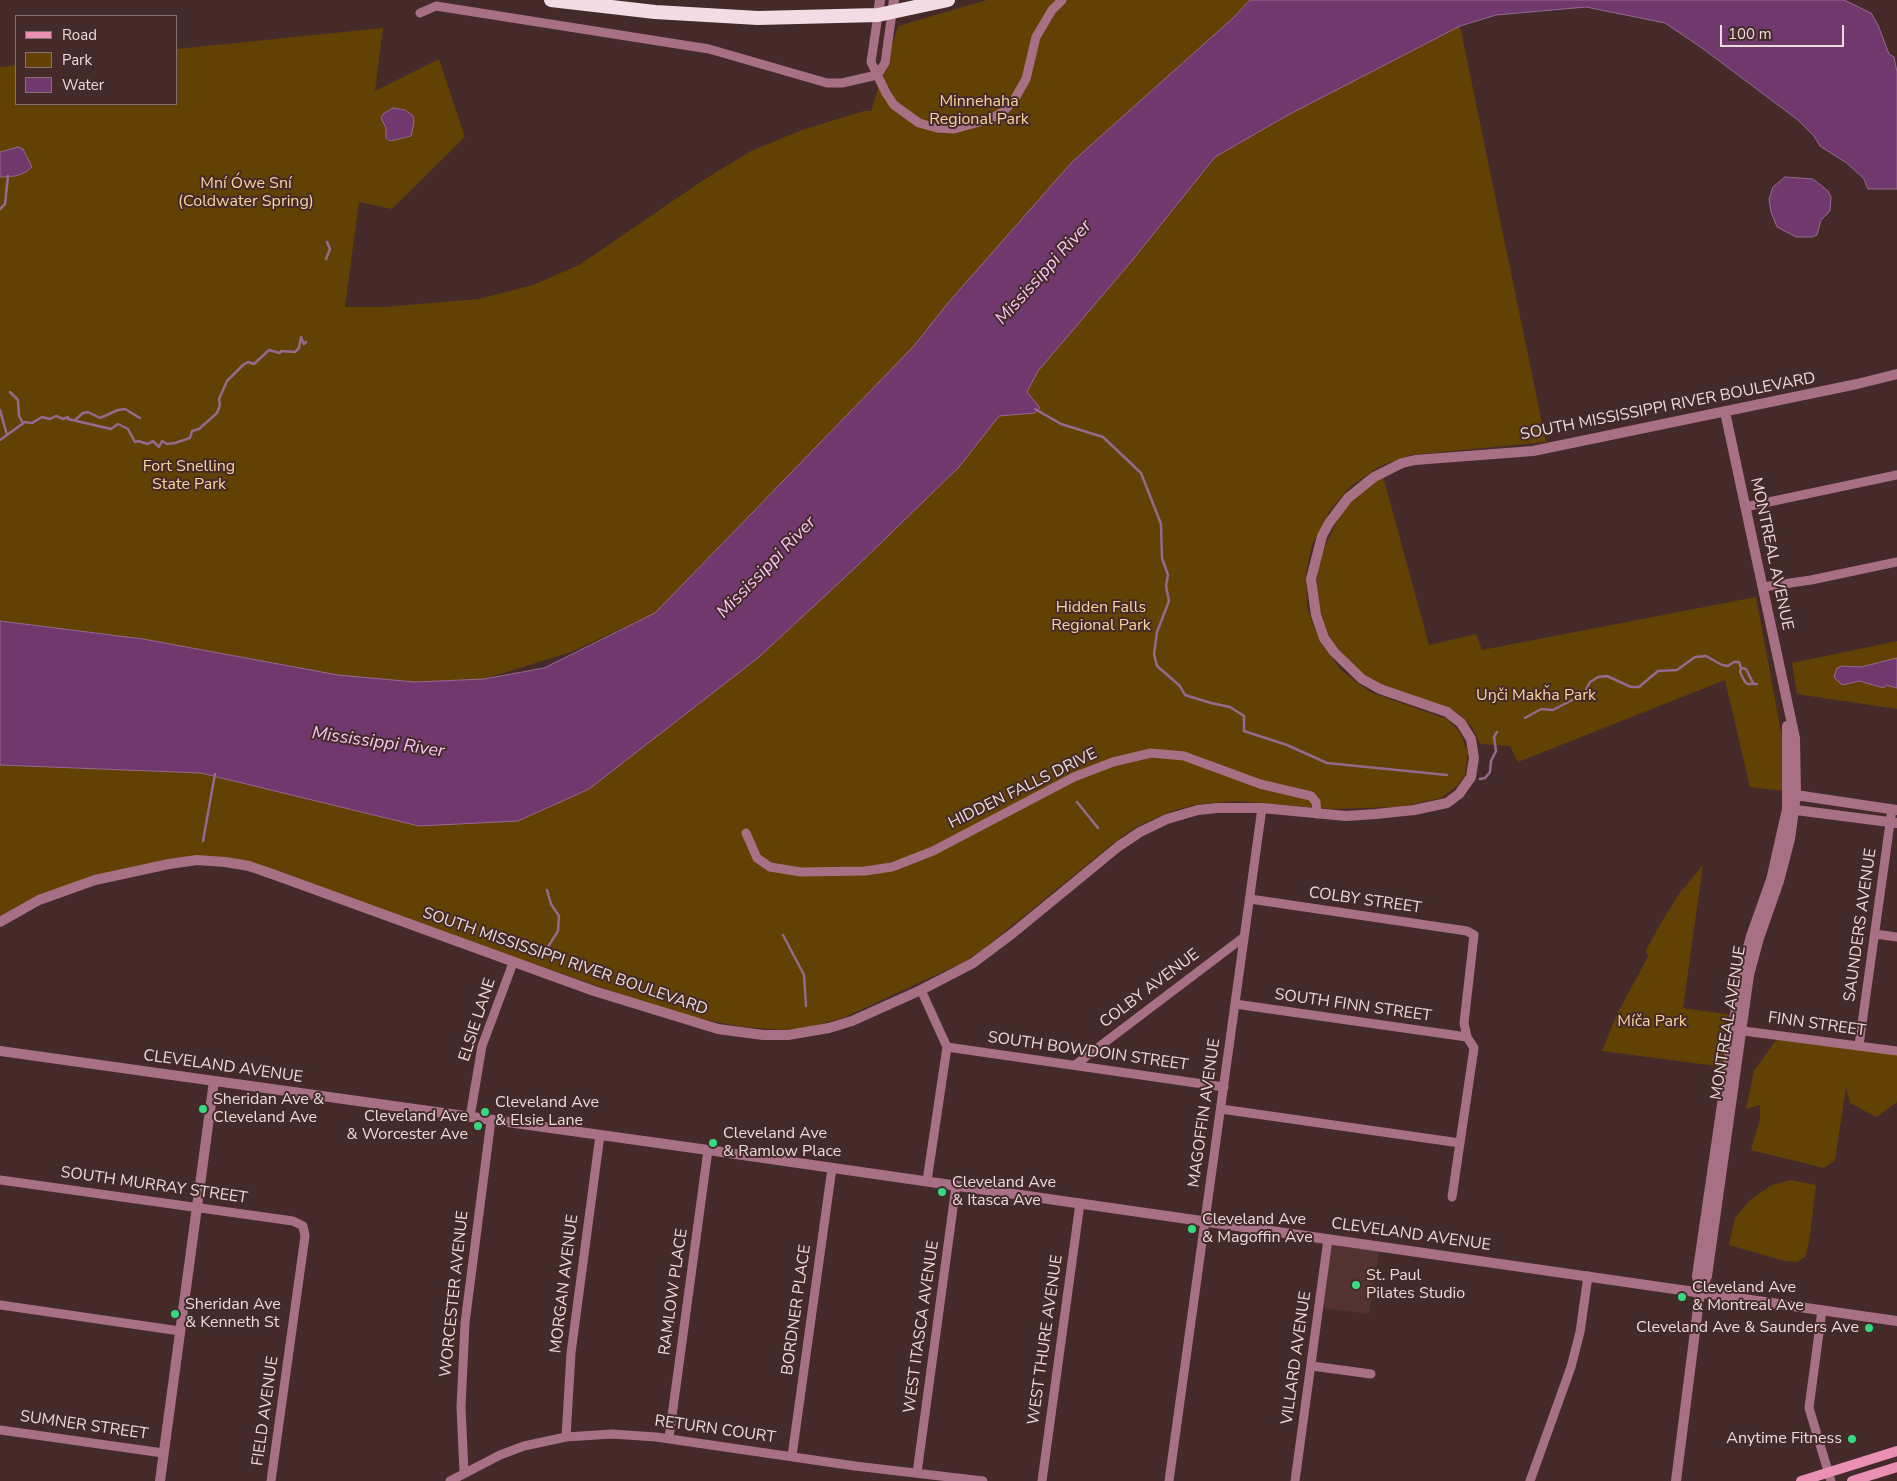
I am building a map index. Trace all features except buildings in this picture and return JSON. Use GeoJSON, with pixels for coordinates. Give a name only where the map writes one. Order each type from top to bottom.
{"type":"FeatureCollection","features":[{"type":"Feature","properties":{"kind":"highway"},"geometry":{"type":"LineString","coordinates":[[551,0],[713,16],[878,15],[893,7],[948,0]]}},
{"type":"Feature","properties":{"kind":"main road"},"geometry":{"type":"LineString","coordinates":[[1801,1481],[1830,1477],[1897,1451]]}},
{"type":"Feature","properties":{"kind":"main road"},"geometry":{"type":"LineString","coordinates":[[1852,1481],[1897,1467]]}},
{"type":"Feature","properties":{"kind":"street"},"geometry":{"type":"LineString","coordinates":[[880,0],[871,62],[894,105],[919,123],[937,128],[954,129],[990,119],[1003,112],[1021,91],[1036,37],[1052,10],[1062,0]]}},
{"type":"Feature","properties":{"kind":"street"},"geometry":{"type":"LineString","coordinates":[[420,13],[436,6],[709,49],[828,82],[842,82],[877,75],[885,63],[893,7]]}},
{"type":"Feature","properties":{"kind":"street","name":"SOUTH MISSISSIPPI RIVER BOULEVARD"},"geometry":{"type":"LineString","coordinates":[[0,922],[39,900],[95,880],[197,860],[225,862],[249,866],[513,963],[718,1030],[763,1036],[788,1035],[829,1028],[852,1021],[954,974],[991,950],[1140,832],[1167,819],[1198,810],[1262,808],[1317,814],[1376,814],[1414,810],[1447,803],[1467,786],[1474,758],[1471,739],[1455,717],[1380,689],[1362,679],[1342,662],[1324,638],[1313,602],[1311,579],[1322,536],[1329,523],[1348,498],[1374,477],[1402,463],[1415,460],[1536,450],[1725,412],[1897,374]]}},
{"type":"Feature","properties":{"kind":"street","name":"MONTREAL AVENUE"},"geometry":{"type":"LineString","coordinates":[[1676,1481],[1700,1292],[1707,1276],[1737,1030],[1759,938],[1779,881],[1790,839],[1795,738],[1725,412]]}},
{"type":"Feature","properties":{"kind":"street"},"geometry":{"type":"LineString","coordinates":[[1745,507],[1897,475]]}},
{"type":"Feature","properties":{"kind":"street"},"geometry":{"type":"LineString","coordinates":[[1763,586],[1811,580],[1897,562]]}},
{"type":"Feature","properties":{"kind":"street","name":"HIDDEN FALLS DRIVE"},"geometry":{"type":"LineString","coordinates":[[746,832],[757,858],[770,867],[801,872],[865,871],[892,866],[933,850],[1074,777],[1112,762],[1151,753],[1184,756],[1260,784],[1311,796],[1316,802],[1317,814]]}},
{"type":"Feature","properties":{"kind":"street"},"geometry":{"type":"LineString","coordinates":[[1792,794],[1894,810]]}},
{"type":"Feature","properties":{"kind":"street","name":"MAGOFFIN AVENUE"},"geometry":{"type":"LineString","coordinates":[[1169,1481],[1262,808]]}},
{"type":"Feature","properties":{"kind":"street"},"geometry":{"type":"LineString","coordinates":[[1790,809],[1894,822]]}},
{"type":"Feature","properties":{"kind":"street","name":"SAUNDERS AVENUE"},"geometry":{"type":"LineString","coordinates":[[1859,1045],[1894,822],[1894,810]]}},
{"type":"Feature","properties":{"kind":"street","name":"COLBY STREET"},"geometry":{"type":"LineString","coordinates":[[1250,900],[1467,931],[1474,935],[1464,1023],[1467,1037]]}},
{"type":"Feature","properties":{"kind":"street"},"geometry":{"type":"LineString","coordinates":[[1875,934],[1897,937]]}},
{"type":"Feature","properties":{"kind":"street","name":"COLBY AVENUE"},"geometry":{"type":"LineString","coordinates":[[1075,1065],[1244,937]]}},
{"type":"Feature","properties":{"kind":"street","name":"ELSIE LANE"},"geometry":{"type":"LineString","coordinates":[[470,1117],[482,1046],[513,963]]}},
{"type":"Feature","properties":{"kind":"street"},"geometry":{"type":"LineString","coordinates":[[921,990],[947,1047],[928,1181]]}},
{"type":"Feature","properties":{"kind":"street","name":"SOUTH FINN STREET"},"geometry":{"type":"LineString","coordinates":[[1235,1004],[1467,1037]]}},
{"type":"Feature","properties":{"kind":"street","name":"FINN STREET"},"geometry":{"type":"LineString","coordinates":[[1737,1030],[1897,1051]]}},
{"type":"Feature","properties":{"kind":"street"},"geometry":{"type":"LineString","coordinates":[[1452,1198],[1474,1048],[1467,1037]]}},
{"type":"Feature","properties":{"kind":"street","name":"SOUTH BOWDOIN STREET"},"geometry":{"type":"LineString","coordinates":[[947,1047],[1224,1087]]}},
{"type":"Feature","properties":{"kind":"street","name":"CLEVELAND AVENUE"},"geometry":{"type":"LineString","coordinates":[[0,1051],[928,1181],[1897,1321]]}},
{"type":"Feature","properties":{"kind":"street"},"geometry":{"type":"LineString","coordinates":[[160,1481],[214,1081]]}},
{"type":"Feature","properties":{"kind":"street"},"geometry":{"type":"LineString","coordinates":[[1221,1109],[1460,1144]]}},
{"type":"Feature","properties":{"kind":"street","name":"WORCESTER AVENUE"},"geometry":{"type":"LineString","coordinates":[[464,1472],[461,1407],[465,1323],[491,1120]]}},
{"type":"Feature","properties":{"kind":"street","name":"MORGAN AVENUE"},"geometry":{"type":"LineString","coordinates":[[566,1436],[571,1353],[600,1135]]}},
{"type":"Feature","properties":{"kind":"street","name":"RAMLOW PLACE"},"geometry":{"type":"LineString","coordinates":[[669,1438],[708,1150]]}},
{"type":"Feature","properties":{"kind":"street","name":"BORDNER PLACE"},"geometry":{"type":"LineString","coordinates":[[792,1456],[832,1168]]}},
{"type":"Feature","properties":{"kind":"street","name":"SOUTH MURRAY STREET"},"geometry":{"type":"LineString","coordinates":[[0,1180],[293,1221],[303,1226]]}},
{"type":"Feature","properties":{"kind":"street","name":"WEST ITASCA AVENUE"},"geometry":{"type":"LineString","coordinates":[[917,1473],[956,1186]]}},
{"type":"Feature","properties":{"kind":"street","name":"WEST THURE AVENUE"},"geometry":{"type":"LineString","coordinates":[[1042,1481],[1080,1203]]}},
{"type":"Feature","properties":{"kind":"street","name":"FIELD AVENUE"},"geometry":{"type":"LineString","coordinates":[[271,1481],[305,1236],[303,1226]]}},
{"type":"Feature","properties":{"kind":"street","name":"VILLARD AVENUE"},"geometry":{"type":"LineString","coordinates":[[1295,1481],[1328,1239]]}},
{"type":"Feature","properties":{"kind":"street"},"geometry":{"type":"LineString","coordinates":[[1530,1481],[1572,1367],[1580,1332],[1588,1276]]}},
{"type":"Feature","properties":{"kind":"street"},"geometry":{"type":"LineString","coordinates":[[0,1305],[180,1331]]}},
{"type":"Feature","properties":{"kind":"street"},"geometry":{"type":"LineString","coordinates":[[1822,1310],[1809,1408],[1830,1477]]}},
{"type":"Feature","properties":{"kind":"street"},"geometry":{"type":"LineString","coordinates":[[1312,1366],[1371,1374]]}},
{"type":"Feature","properties":{"kind":"street","name":"SUMNER STREET"},"geometry":{"type":"LineString","coordinates":[[0,1430],[164,1453]]}},
{"type":"Feature","properties":{"kind":"street","name":"RETURN COURT"},"geometry":{"type":"LineString","coordinates":[[450,1481],[464,1472],[516,1449],[566,1436],[612,1434],[669,1438],[983,1481]]}},
{"type":"Feature","properties":{"kind":"shaded area"},"geometry":{"type":"Polygon","coordinates":[[[1326,1238],[1380,1246],[1369,1314],[1318,1307],[1326,1238]]]}},
{"type":"Feature","properties":{"kind":"green space"},"geometry":{"type":"Polygon","coordinates":[[[987,0],[1250,0],[1233,18],[1072,162],[948,303],[913,347],[655,613],[571,652],[484,679],[415,682],[338,675],[143,639],[0,621],[0,67],[15,65],[15,105],[178,105],[178,49],[383,28],[375,91],[439,59],[465,137],[392,209],[359,202],[345,307],[384,307],[478,299],[533,285],[579,265],[702,181],[751,151],[802,130],[864,111],[871,111],[898,26],[987,0]]]}},
{"type":"Feature","properties":{"kind":"green space","name":"Hidden Falls Regional Park"},"geometry":{"type":"Polygon","coordinates":[[[1460,26],[1546,442],[1411,455],[1380,466],[1351,486],[1330,510],[1312,545],[1306,574],[1307,606],[1312,622],[1322,645],[1341,670],[1370,692],[1447,719],[1459,731],[1468,752],[1465,775],[1458,785],[1441,798],[1399,807],[1331,809],[1236,801],[1199,804],[1172,811],[1138,826],[1121,837],[982,950],[964,962],[843,1018],[814,1026],[785,1030],[742,1027],[681,1015],[368,906],[212,858],[137,866],[0,918],[0,765],[201,773],[420,826],[566,799],[589,789],[759,657],[856,567],[959,467],[999,416],[1035,413],[1040,408],[1027,392],[1038,371],[1130,263],[1215,157],[1288,115],[1460,26]]]}},
{"type":"Feature","properties":{"kind":"green space","name":"Uŋči Makȟa Park"},"geometry":{"type":"Polygon","coordinates":[[[1383,476],[1429,645],[1476,634],[1482,650],[1756,597],[1782,737],[1784,791],[1750,787],[1725,680],[1518,762],[1510,746],[1480,744],[1472,727],[1458,713],[1379,684],[1360,672],[1333,644],[1324,625],[1319,604],[1317,579],[1321,554],[1341,513],[1360,492],[1383,476]]]}},
{"type":"Feature","properties":{"kind":"green space"},"geometry":{"type":"Polygon","coordinates":[[[1897,641],[1897,709],[1797,694],[1792,663],[1897,641]]]}},
{"type":"Feature","properties":{"kind":"green space","name":"Míča Park"},"geometry":{"type":"Polygon","coordinates":[[[1703,865],[1683,1008],[1732,1015],[1724,1067],[1602,1051],[1617,1014],[1648,957],[1646,950],[1679,894],[1703,865]]]}},
{"type":"Feature","properties":{"kind":"green space"},"geometry":{"type":"Polygon","coordinates":[[[1781,1033],[1897,1048],[1897,1102],[1876,1117],[1850,1103],[1846,1087],[1835,1160],[1824,1168],[1751,1150],[1760,1119],[1760,1105],[1746,1109],[1754,1071],[1781,1033]]]}},
{"type":"Feature","properties":{"kind":"green space"},"geometry":{"type":"Polygon","coordinates":[[[1791,1180],[1816,1185],[1809,1242],[1805,1257],[1797,1262],[1785,1261],[1729,1245],[1735,1218],[1750,1200],[1772,1185],[1791,1180]]]}},
{"type":"Feature","properties":{"kind":"water","name":"Mississippi River"},"geometry":{"type":"Polygon","coordinates":[[[1250,0],[1844,0],[1871,13],[1878,25],[1889,54],[1894,57],[1897,72],[1897,189],[1868,189],[1864,179],[1848,164],[1820,146],[1814,136],[1798,120],[1702,48],[1665,23],[1586,7],[1496,15],[1460,26],[1288,115],[1215,157],[1130,263],[1038,371],[1027,392],[1040,408],[1035,413],[999,416],[959,467],[856,567],[759,657],[589,789],[518,821],[419,826],[201,773],[0,765],[0,621],[143,639],[338,675],[415,682],[484,679],[544,668],[655,613],[913,347],[948,303],[1072,162],[1233,18],[1250,0]]]}},
{"type":"Feature","properties":{"kind":"water"},"geometry":{"type":"Polygon","coordinates":[[[393,108],[405,110],[413,116],[414,123],[411,136],[390,141],[386,138],[386,128],[381,118],[383,114],[393,108]]]}},
{"type":"Feature","properties":{"kind":"water"},"geometry":{"type":"Polygon","coordinates":[[[18,147],[23,149],[32,167],[16,176],[0,177],[0,152],[18,147]]]}},
{"type":"Feature","properties":{"kind":"water"},"geometry":{"type":"Polygon","coordinates":[[[1785,177],[1813,179],[1828,191],[1831,197],[1830,211],[1821,220],[1817,235],[1812,237],[1796,237],[1777,227],[1771,212],[1769,199],[1773,187],[1785,177]]]}},
{"type":"Feature","properties":{"kind":"water"},"geometry":{"type":"Polygon","coordinates":[[[1897,658],[1897,688],[1886,685],[1884,688],[1859,681],[1842,685],[1834,677],[1837,668],[1842,666],[1861,667],[1897,658]]]}},
{"type":"Feature","properties":{"kind":"waterway"},"geometry":{"type":"LineString","coordinates":[[0,209],[5,204],[8,176]]}},
{"type":"Feature","properties":{"kind":"waterway"},"geometry":{"type":"LineString","coordinates":[[326,259],[330,249],[327,242]]}},
{"type":"Feature","properties":{"kind":"waterway"},"geometry":{"type":"LineString","coordinates":[[0,440],[25,422],[32,423],[42,417],[50,419],[56,416],[63,419],[68,417],[68,419],[111,429],[118,424],[128,429],[135,442],[148,444],[153,441],[159,447],[162,441],[167,444],[175,443],[190,438],[192,431],[199,429],[217,413],[220,405],[219,399],[227,381],[243,365],[248,362],[254,364],[269,350],[280,353],[281,351],[295,352],[299,348],[301,337],[304,344],[306,342]]}},
{"type":"Feature","properties":{"kind":"waterway"},"geometry":{"type":"LineString","coordinates":[[10,392],[18,400],[19,416],[23,423]]}},
{"type":"Feature","properties":{"kind":"waterway"},"geometry":{"type":"LineString","coordinates":[[75,420],[83,413],[88,412],[100,418],[125,409],[140,418]]}},
{"type":"Feature","properties":{"kind":"waterway"},"geometry":{"type":"LineString","coordinates":[[1035,409],[1061,424],[1103,437],[1141,473],[1161,524],[1162,558],[1168,575],[1166,586],[1169,601],[1157,632],[1154,654],[1157,666],[1180,686],[1185,695],[1230,707],[1244,716],[1244,731],[1287,745],[1327,763],[1447,775]]}},
{"type":"Feature","properties":{"kind":"waterway"},"geometry":{"type":"LineString","coordinates":[[0,410],[7,435]]}},
{"type":"Feature","properties":{"kind":"waterway"},"geometry":{"type":"LineString","coordinates":[[1525,718],[1541,709],[1553,710],[1578,697],[1585,692],[1590,682],[1598,677],[1607,676],[1631,687],[1639,687],[1658,671],[1677,670],[1695,657],[1706,656],[1722,665],[1728,666],[1734,662],[1739,662],[1740,672],[1745,682],[1757,684]]}},
{"type":"Feature","properties":{"kind":"waterway"},"geometry":{"type":"LineString","coordinates":[[1741,668],[1746,669],[1753,683]]}},
{"type":"Feature","properties":{"kind":"waterway"},"geometry":{"type":"LineString","coordinates":[[1480,779],[1485,778],[1490,772],[1491,761],[1496,751],[1494,737],[1497,732]]}},
{"type":"Feature","properties":{"kind":"waterway"},"geometry":{"type":"LineString","coordinates":[[203,841],[215,774]]}},
{"type":"Feature","properties":{"kind":"waterway"},"geometry":{"type":"LineString","coordinates":[[1077,802],[1098,828]]}},
{"type":"Feature","properties":{"kind":"waterway"},"geometry":{"type":"LineString","coordinates":[[541,958],[558,931],[559,916],[551,904],[547,890]]}},
{"type":"Feature","properties":{"kind":"waterway"},"geometry":{"type":"LineString","coordinates":[[783,935],[804,975],[806,1006]]}},
{"type":"Feature","properties":{"kind":"place","name":"Sheridan Ave & Cleveland Ave"},"geometry":{"type":"Point","coordinates":[203,1109]}},
{"type":"Feature","properties":{"kind":"place","name":"Cleveland Ave & Elsie Lane"},"geometry":{"type":"Point","coordinates":[485,1112]}},
{"type":"Feature","properties":{"kind":"place","name":"Cleveland Ave & Worcester Ave"},"geometry":{"type":"Point","coordinates":[478,1126]}},
{"type":"Feature","properties":{"kind":"place","name":"Cleveland Ave & Ramlow Place"},"geometry":{"type":"Point","coordinates":[713,1143]}},
{"type":"Feature","properties":{"kind":"place","name":"Cleveland Ave & Itasca Ave"},"geometry":{"type":"Point","coordinates":[942,1192]}},
{"type":"Feature","properties":{"kind":"place","name":"Cleveland Ave & Magoffin Ave"},"geometry":{"type":"Point","coordinates":[1192,1229]}},
{"type":"Feature","properties":{"kind":"place","name":"St. Paul Pilates Studio"},"geometry":{"type":"Point","coordinates":[1356,1285]}},
{"type":"Feature","properties":{"kind":"place","name":"Cleveland Ave & Montreal Ave"},"geometry":{"type":"Point","coordinates":[1682,1297]}},
{"type":"Feature","properties":{"kind":"place","name":"Sheridan Ave & Kenneth St"},"geometry":{"type":"Point","coordinates":[175,1314]}},
{"type":"Feature","properties":{"kind":"place","name":"Cleveland Ave & Saunders Ave"},"geometry":{"type":"Point","coordinates":[1869,1328]}},
{"type":"Feature","properties":{"kind":"place","name":"Anytime Fitness"},"geometry":{"type":"Point","coordinates":[1852,1439]}},
{"type":"Feature","properties":{"kind":"park label","name":"Minnehaha Regional Park"},"geometry":{"type":"Point","coordinates":[979,111]}},
{"type":"Feature","properties":{"kind":"park label","name":"Mní Ówe Sní (Coldwater Spring)"},"geometry":{"type":"Point","coordinates":[246,193]}},
{"type":"Feature","properties":{"kind":"park label","name":"Fort Snelling State Park"},"geometry":{"type":"Point","coordinates":[189,476]}}]}
